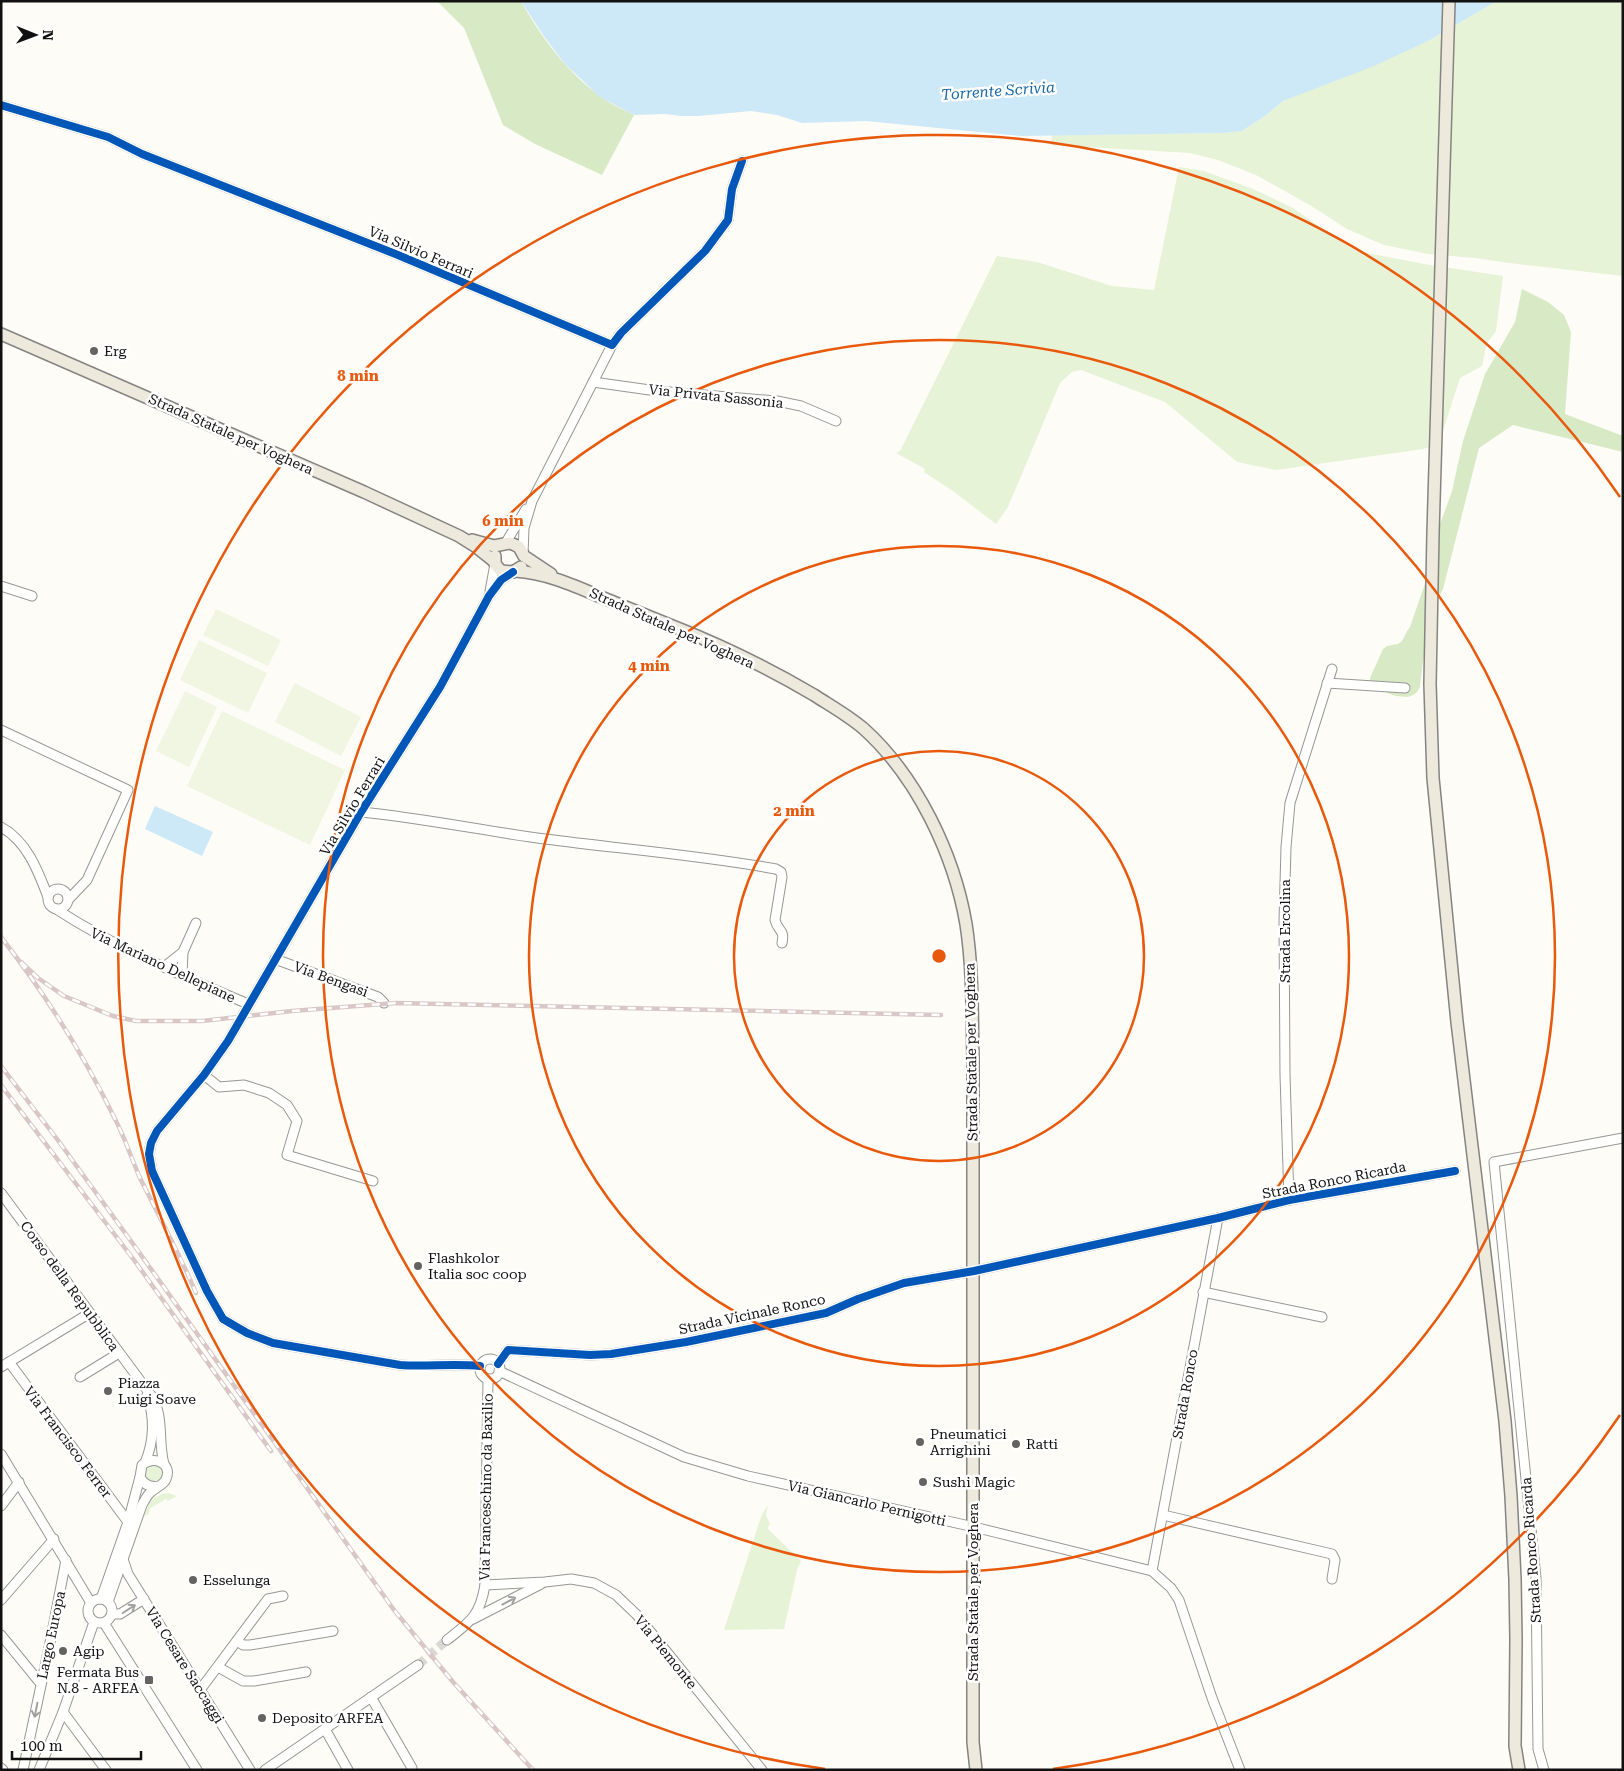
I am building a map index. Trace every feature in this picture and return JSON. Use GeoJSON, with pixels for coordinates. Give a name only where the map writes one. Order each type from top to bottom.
{"type":"FeatureCollection","features":[{"type":"Feature","properties":{"kind":"main road"},"geometry":{"type":"LineString","coordinates":[[1449,1],[1433,533],[1430,684],[1433,778],[1456,1022],[1507,1440],[1516,1640],[1515,1746],[1519,1770]]}},
{"type":"Feature","properties":{"kind":"main road","name":"Strada Statale per Voghera"},"geometry":{"type":"LineString","coordinates":[[1,334],[364,492],[459,536],[475,546],[502,571],[535,573],[561,580],[709,641],[793,683],[824,701],[863,728],[895,761],[917,795],[939,837],[952,868],[965,921],[969,949],[973,1060],[973,1742],[976,1770]]}},
{"type":"Feature","properties":{"kind":"main road","name":"Strada Statale per Voghera"},"geometry":{"type":"LineString","coordinates":[[459,536],[488,545],[515,545],[523,555],[561,580]]}},
{"type":"Feature","properties":{"kind":"main road"},"geometry":{"type":"LineString","coordinates":[[495,563],[495,554],[503,545]]}},
{"type":"Feature","properties":{"kind":"main road"},"geometry":{"type":"LineString","coordinates":[[514,572],[522,565],[523,555]]}},
{"type":"Feature","properties":{"kind":"main road","name":"Strada Statale per Voghera"},"geometry":{"type":"LineString","coordinates":[[968,1770],[973,1742]]}},
{"type":"Feature","properties":{"kind":"main road"},"geometry":{"type":"LineString","coordinates":[[1509,1770],[1515,1746]]}},
{"type":"Feature","properties":{"kind":"street","name":"Via Silvio Ferrari"},"geometry":{"type":"LineString","coordinates":[[1,105],[108,137],[142,154],[389,252],[612,346]]}},
{"type":"Feature","properties":{"kind":"street"},"geometry":{"type":"LineString","coordinates":[[503,545],[532,501],[620,333],[706,251],[728,220],[732,189],[742,161]]}},
{"type":"Feature","properties":{"kind":"street","name":"Via Privata Sassonia"},"geometry":{"type":"LineString","coordinates":[[593,382],[657,391],[777,400],[801,406],[836,421]]}},
{"type":"Feature","properties":{"kind":"street"},"geometry":{"type":"LineString","coordinates":[[523,555],[524,528],[532,501]]}},
{"type":"Feature","properties":{"kind":"street","name":"Via Silvio Ferrari"},"geometry":{"type":"LineString","coordinates":[[489,596],[495,563]]}},
{"type":"Feature","properties":{"kind":"street","name":"Via Silvio Ferrari"},"geometry":{"type":"LineString","coordinates":[[480,1366],[464,1364],[400,1365],[273,1343],[247,1334],[223,1319],[206,1291],[152,1170],[149,1154],[151,1143],[158,1130],[217,1057],[361,812],[440,687],[489,596],[501,580],[514,572]]}},
{"type":"Feature","properties":{"kind":"street"},"geometry":{"type":"LineString","coordinates":[[1,586],[32,596]]}},
{"type":"Feature","properties":{"kind":"street","name":"Strada Ercolina"},"geometry":{"type":"LineString","coordinates":[[1289,1200],[1285,1075],[1284,931],[1286,847],[1290,803],[1332,669]]}},
{"type":"Feature","properties":{"kind":"street"},"geometry":{"type":"LineString","coordinates":[[1328,683],[1405,688]]}},
{"type":"Feature","properties":{"kind":"street"},"geometry":{"type":"LineString","coordinates":[[1,730],[128,790],[87,880],[63,909],[56,909]]}},
{"type":"Feature","properties":{"kind":"street"},"geometry":{"type":"LineString","coordinates":[[361,812],[553,840],[726,860],[776,869],[781,872],[782,877],[775,920],[776,926],[784,935],[782,943]]}},
{"type":"Feature","properties":{"kind":"street","name":"Via Mariano Dellepiane"},"geometry":{"type":"LineString","coordinates":[[1,827],[20,842],[39,872],[55,892],[67,894],[68,902],[79,924]]}},
{"type":"Feature","properties":{"kind":"street"},"geometry":{"type":"LineString","coordinates":[[55,892],[87,880]]}},
{"type":"Feature","properties":{"kind":"street","name":"Via Mariano Dellepiane"},"geometry":{"type":"LineString","coordinates":[[55,892],[50,906],[79,924],[182,976],[248,1004]]}},
{"type":"Feature","properties":{"kind":"street"},"geometry":{"type":"LineString","coordinates":[[164,967],[182,952],[196,923]]}},
{"type":"Feature","properties":{"kind":"street"},"geometry":{"type":"LineString","coordinates":[[182,952],[182,976]]}},
{"type":"Feature","properties":{"kind":"street","name":"Via Bengasi"},"geometry":{"type":"LineString","coordinates":[[275,959],[378,997],[384,1003]]}},
{"type":"Feature","properties":{"kind":"street"},"geometry":{"type":"LineString","coordinates":[[204,1075],[218,1087],[244,1085],[269,1093],[287,1105],[297,1121],[287,1155],[373,1181]]}},
{"type":"Feature","properties":{"kind":"street","name":"Strada Ronco Ricarda"},"geometry":{"type":"LineString","coordinates":[[1544,1770],[1538,1749],[1536,1578],[1494,1162],[1623,1138]]}},
{"type":"Feature","properties":{"kind":"street","name":"Strada Ronco Ricarda"},"geometry":{"type":"LineString","coordinates":[[1218,1218],[1289,1200],[1455,1171]]}},
{"type":"Feature","properties":{"kind":"street","name":"Corso della Repubblica"},"geometry":{"type":"LineString","coordinates":[[1,1193],[153,1398],[160,1419],[161,1451],[164,1464]]}},
{"type":"Feature","properties":{"kind":"street","name":"Strada Vicinale Ronco"},"geometry":{"type":"LineString","coordinates":[[499,1368],[508,1350],[590,1355],[611,1354],[686,1342],[826,1313],[858,1299],[904,1283],[974,1271],[1218,1218]]}},
{"type":"Feature","properties":{"kind":"street","name":"Strada Ronco"},"geometry":{"type":"LineString","coordinates":[[1152,1571],[1218,1218]]}},
{"type":"Feature","properties":{"kind":"street"},"geometry":{"type":"LineString","coordinates":[[1203,1292],[1322,1317]]}},
{"type":"Feature","properties":{"kind":"street"},"geometry":{"type":"LineString","coordinates":[[5,1364],[90,1313]]}},
{"type":"Feature","properties":{"kind":"street"},"geometry":{"type":"LineString","coordinates":[[80,1377],[119,1353]]}},
{"type":"Feature","properties":{"kind":"street"},"geometry":{"type":"LineString","coordinates":[[490,1358],[494,1360],[499,1368],[494,1378],[488,1379],[482,1375],[480,1366],[486,1359],[490,1358]]}},
{"type":"Feature","properties":{"kind":"street","name":"Via Francisco Ferrer"},"geometry":{"type":"LineString","coordinates":[[5,1364],[128,1522]]}},
{"type":"Feature","properties":{"kind":"street","name":"Via Giancarlo Pernigotti"},"geometry":{"type":"LineString","coordinates":[[499,1368],[684,1457],[748,1476],[974,1527],[1152,1571],[1171,1588],[1179,1600],[1212,1698],[1240,1770]]}},
{"type":"Feature","properties":{"kind":"street","name":"Via Franceschino da Baxilio"},"geometry":{"type":"LineString","coordinates":[[447,1640],[473,1620],[483,1599],[486,1585],[488,1379]]}},
{"type":"Feature","properties":{"kind":"street","name":"Corso della Repubblica"},"geometry":{"type":"LineString","coordinates":[[139,1380],[150,1402],[152,1426],[151,1445],[145,1463]]}},
{"type":"Feature","properties":{"kind":"street"},"geometry":{"type":"LineString","coordinates":[[1,1454],[91,1603],[88,1613],[94,1622]]}},
{"type":"Feature","properties":{"kind":"street"},"geometry":{"type":"LineString","coordinates":[[157,1460],[164,1464],[167,1477],[163,1484],[149,1494],[142,1504],[124,1559],[105,1600],[128,1522],[141,1469],[145,1463],[157,1460]]}},
{"type":"Feature","properties":{"kind":"street"},"geometry":{"type":"LineString","coordinates":[[140,1477],[145,1485],[149,1487],[159,1486]]}},
{"type":"Feature","properties":{"kind":"street"},"geometry":{"type":"LineString","coordinates":[[1,1506],[19,1482]]}},
{"type":"Feature","properties":{"kind":"street"},"geometry":{"type":"LineString","coordinates":[[1163,1515],[1332,1554],[1335,1560],[1332,1579]]}},
{"type":"Feature","properties":{"kind":"street"},"geometry":{"type":"LineString","coordinates":[[1,1600],[54,1540]]}},
{"type":"Feature","properties":{"kind":"street","name":"Via Cesare Saccaggi"},"geometry":{"type":"LineString","coordinates":[[124,1559],[128,1574],[250,1770]]}},
{"type":"Feature","properties":{"kind":"street","name":"Largo Europa"},"geometry":{"type":"LineString","coordinates":[[23,1770],[66,1560]]}},
{"type":"Feature","properties":{"kind":"street","name":"Via Piemonte"},"geometry":{"type":"LineString","coordinates":[[486,1585],[571,1579],[594,1583],[616,1595],[637,1616],[762,1770]]}},
{"type":"Feature","properties":{"kind":"street","name":"Via Piemonte"},"geometry":{"type":"LineString","coordinates":[[473,1620],[545,1582]]}},
{"type":"Feature","properties":{"kind":"street"},"geometry":{"type":"LineString","coordinates":[[200,1690],[268,1599],[283,1596]]}},
{"type":"Feature","properties":{"kind":"street"},"geometry":{"type":"LineString","coordinates":[[112,1614],[120,1614],[144,1599]]}},
{"type":"Feature","properties":{"kind":"street"},"geometry":{"type":"LineString","coordinates":[[91,1603],[105,1600]]}},
{"type":"Feature","properties":{"kind":"street"},"geometry":{"type":"LineString","coordinates":[[94,1622],[104,1623],[108,1621],[112,1614],[112,1607],[105,1600]]}},
{"type":"Feature","properties":{"kind":"street"},"geometry":{"type":"LineString","coordinates":[[39,1770],[94,1622]]}},
{"type":"Feature","properties":{"kind":"street"},"geometry":{"type":"LineString","coordinates":[[104,1623],[198,1770]]}},
{"type":"Feature","properties":{"kind":"street"},"geometry":{"type":"LineString","coordinates":[[237,1641],[243,1645],[250,1645],[333,1631]]}},
{"type":"Feature","properties":{"kind":"street"},"geometry":{"type":"LineString","coordinates":[[1,1635],[41,1684]]}},
{"type":"Feature","properties":{"kind":"street"},"geometry":{"type":"LineString","coordinates":[[240,1754],[254,1765],[267,1768],[418,1665]]}},
{"type":"Feature","properties":{"kind":"street"},"geometry":{"type":"LineString","coordinates":[[218,1667],[248,1682],[306,1672]]}},
{"type":"Feature","properties":{"kind":"street"},"geometry":{"type":"LineString","coordinates":[[371,1697],[412,1768]]}},
{"type":"Feature","properties":{"kind":"street"},"geometry":{"type":"LineString","coordinates":[[62,1712],[106,1770]]}},
{"type":"Feature","properties":{"kind":"street"},"geometry":{"type":"LineString","coordinates":[[325,1730],[348,1770]]}},
{"type":"Feature","properties":{"kind":"green space"},"geometry":{"type":"Polygon","coordinates":[[[437,1],[521,1],[546,41],[566,65],[588,87],[604,99],[634,115],[602,175],[535,144],[503,125],[464,28],[437,1]]]}},
{"type":"Feature","properties":{"kind":"green space"},"geometry":{"type":"Polygon","coordinates":[[[1497,1],[1623,1],[1623,276],[1428,254],[1384,245],[1347,229],[1313,207],[1256,175],[1218,160],[1190,153],[1051,145],[1052,135],[1224,133],[1242,131],[1283,101],[1430,40],[1497,1]]]}},
{"type":"Feature","properties":{"kind":"green space"},"geometry":{"type":"Polygon","coordinates":[[[1179,167],[1204,171],[1253,189],[1293,208],[1357,251],[1424,264],[1503,276],[1496,331],[1487,343],[1482,366],[1460,378],[1440,440],[1436,445],[1423,449],[1276,470],[1237,462],[1165,402],[1081,370],[1072,372],[1060,383],[1008,507],[996,524],[953,491],[924,472],[925,469],[896,453],[900,451],[997,256],[1037,262],[1112,286],[1154,290],[1179,167]]]}},
{"type":"Feature","properties":{"kind":"green space"},"geometry":{"type":"Polygon","coordinates":[[[1522,289],[1548,302],[1564,315],[1571,332],[1565,414],[1623,436],[1623,452],[1513,425],[1479,448],[1423,661],[1420,687],[1417,692],[1408,697],[1370,690],[1370,678],[1383,649],[1402,641],[1410,627],[1430,569],[1439,527],[1452,491],[1463,441],[1485,374],[1515,322],[1522,289]]]}},
{"type":"Feature","properties":{"kind":"green space"},"geometry":{"type":"Polygon","coordinates":[[[216,609],[281,640],[268,666],[203,635],[216,609]]]}},
{"type":"Feature","properties":{"kind":"green space"},"geometry":{"type":"Polygon","coordinates":[[[199,640],[267,673],[248,713],[180,680],[199,640]]]}},
{"type":"Feature","properties":{"kind":"green space"},"geometry":{"type":"Polygon","coordinates":[[[295,683],[361,717],[341,756],[275,722],[295,683]]]}},
{"type":"Feature","properties":{"kind":"green space"},"geometry":{"type":"Polygon","coordinates":[[[185,691],[217,707],[189,767],[156,751],[185,691]]]}},
{"type":"Feature","properties":{"kind":"green space"},"geometry":{"type":"Polygon","coordinates":[[[222,711],[345,770],[310,845],[187,786],[222,711]]]}},
{"type":"Feature","properties":{"kind":"green space"},"geometry":{"type":"Polygon","coordinates":[[[153,1465],[159,1468],[162,1474],[159,1480],[153,1483],[147,1480],[144,1474],[147,1468],[153,1465]]]}},
{"type":"Feature","properties":{"kind":"green space"},"geometry":{"type":"Polygon","coordinates":[[[168,1493],[177,1496],[168,1501],[166,1499],[149,1509],[149,1514],[144,1517],[152,1500],[168,1493]]]}},
{"type":"Feature","properties":{"kind":"green space"},"geometry":{"type":"Polygon","coordinates":[[[768,1505],[766,1515],[770,1524],[767,1528],[801,1561],[797,1570],[784,1629],[724,1630],[762,1514],[768,1505]]]}},
{"type":"Feature","properties":{"kind":"water","name":"Torrente Scrivia"},"geometry":{"type":"Polygon","coordinates":[[[521,1],[1497,1],[1430,40],[1374,66],[1283,101],[1242,131],[1224,133],[1020,136],[866,121],[802,123],[777,115],[751,111],[698,116],[634,115],[600,97],[565,64],[521,1]]]}},
{"type":"Feature","properties":{"kind":"water"},"geometry":{"type":"Polygon","coordinates":[[[155,806],[213,832],[202,856],[145,829],[155,806]]]}},
{"type":"Feature","properties":{"kind":"tunnel"},"geometry":{"type":"LineString","coordinates":[[418,1665],[447,1640]]}},
{"type":"Feature","properties":{"kind":"railway"},"geometry":{"type":"LineString","coordinates":[[1,937],[49,1003],[91,1073],[120,1128],[141,1180],[196,1293]]}},
{"type":"Feature","properties":{"kind":"railway"},"geometry":{"type":"LineString","coordinates":[[21,962],[38,978],[64,996],[113,1016],[136,1021],[202,1021],[292,1011],[396,1003],[941,1015]]}},
{"type":"Feature","properties":{"kind":"railway"},"geometry":{"type":"LineString","coordinates":[[1,1066],[136,1248],[394,1610],[453,1682],[533,1770]]}},
{"type":"Feature","properties":{"kind":"railway"},"geometry":{"type":"LineString","coordinates":[[1,1085],[134,1260],[271,1451]]}},
{"type":"Feature","properties":{"kind":"cycle path"},"geometry":{"type":"LineString","coordinates":[[1,105],[108,137],[142,154],[398,255],[612,345],[621,333],[705,251],[728,220],[732,189],[742,161]]}},
{"type":"Feature","properties":{"kind":"cycle path"},"geometry":{"type":"LineString","coordinates":[[480,1366],[400,1365],[273,1343],[247,1333],[223,1319],[207,1291],[152,1171],[149,1154],[151,1143],[157,1131],[204,1075],[228,1041],[361,812],[440,687],[489,596],[501,580],[513,572]]}},
{"type":"Feature","properties":{"kind":"cycle path"},"geometry":{"type":"LineString","coordinates":[[498,1364],[508,1350],[590,1355],[611,1354],[686,1342],[826,1313],[858,1299],[904,1283],[974,1271],[1218,1218],[1289,1200],[1455,1171]]}},
{"type":"Feature","properties":{"kind":"place","name":"Erg"},"geometry":{"type":"Point","coordinates":[94,351]}},
{"type":"Feature","properties":{"kind":"place","name":"Flashkolor Italia soc coop"},"geometry":{"type":"Point","coordinates":[418,1266]}},
{"type":"Feature","properties":{"kind":"place","name":"Piazza Luigi Soave"},"geometry":{"type":"Point","coordinates":[108,1391]}},
{"type":"Feature","properties":{"kind":"place","name":"Pneumatici Arrighini"},"geometry":{"type":"Point","coordinates":[920,1442]}},
{"type":"Feature","properties":{"kind":"place","name":"Ratti"},"geometry":{"type":"Point","coordinates":[1016,1444]}},
{"type":"Feature","properties":{"kind":"place","name":"Sushi Magic"},"geometry":{"type":"Point","coordinates":[923,1482]}},
{"type":"Feature","properties":{"kind":"place","name":"Esselunga"},"geometry":{"type":"Point","coordinates":[193,1580]}},
{"type":"Feature","properties":{"kind":"place","name":"Agip"},"geometry":{"type":"Point","coordinates":[63,1651]}},
{"type":"Feature","properties":{"kind":"place","name":"Fermata Bus N.8 - ARFEA"},"geometry":{"type":"Point","coordinates":[149,1680]}},
{"type":"Feature","properties":{"kind":"place","name":"Deposito ARFEA"},"geometry":{"type":"Point","coordinates":[262,1718]}}]}
